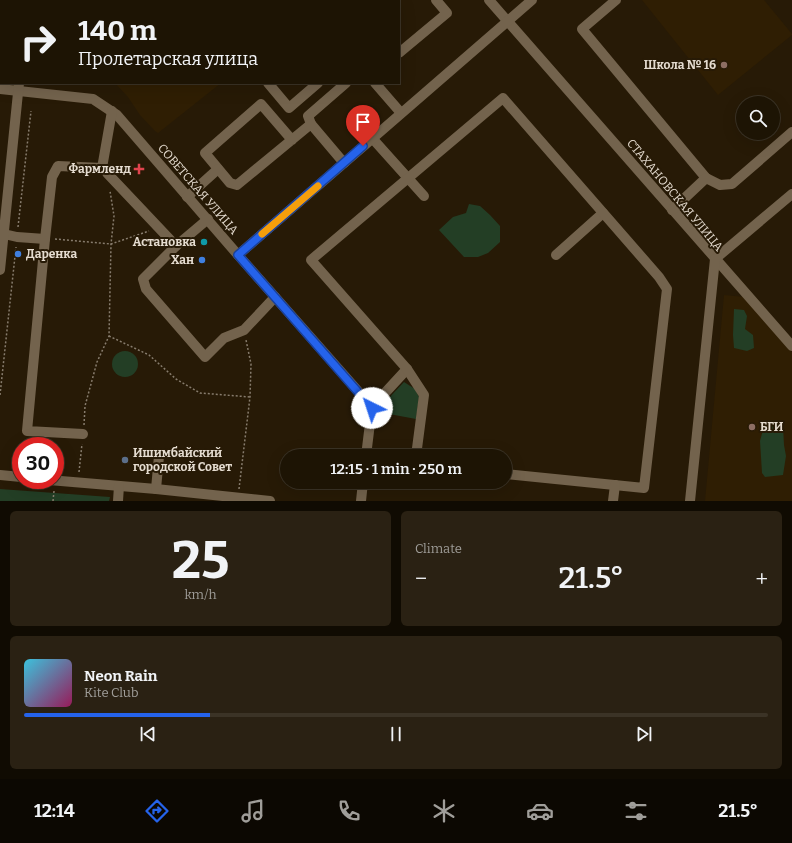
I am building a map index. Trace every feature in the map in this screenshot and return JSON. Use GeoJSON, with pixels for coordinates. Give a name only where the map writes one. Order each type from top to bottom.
{"type":"FeatureCollection","features":[{"type":"Feature","properties":{"kind":"street"},"geometry":{"type":"LineString","coordinates":[[400,52],[447,13],[436,0]]}},
{"type":"Feature","properties":{"kind":"street","name":"СТАХАНОВСКАЯ УЛИЦА"},"geometry":{"type":"LineString","coordinates":[[489,0],[715,259],[690,501]]}},
{"type":"Feature","properties":{"kind":"street"},"geometry":{"type":"LineString","coordinates":[[238,255],[532,0]]}},
{"type":"Feature","properties":{"kind":"street"},"geometry":{"type":"LineString","coordinates":[[616,0],[582,29],[706,178],[720,185],[732,184],[792,132]]}},
{"type":"Feature","properties":{"kind":"street"},"geometry":{"type":"LineString","coordinates":[[269,84],[289,108],[317,84]]}},
{"type":"Feature","properties":{"kind":"street"},"geometry":{"type":"LineString","coordinates":[[344,163],[311,124],[308,116],[345,84]]}},
{"type":"Feature","properties":{"kind":"street"},"geometry":{"type":"LineString","coordinates":[[376,84],[401,113]]}},
{"type":"Feature","properties":{"kind":"street"},"geometry":{"type":"LineString","coordinates":[[0,270],[19,87]]}},
{"type":"Feature","properties":{"kind":"street","name":"СОВЕТСКАЯ УЛИЦА"},"geometry":{"type":"LineString","coordinates":[[0,89],[19,87],[93,99],[117,115],[372,408]]}},
{"type":"Feature","properties":{"kind":"street"},"geometry":{"type":"LineString","coordinates":[[417,449],[424,395],[407,369],[312,260],[503,98],[667,289],[644,488],[512,475]]}},
{"type":"Feature","properties":{"kind":"street"},"geometry":{"type":"LineString","coordinates":[[292,140],[261,104],[205,153],[230,183],[237,185],[292,140],[311,124]]}},
{"type":"Feature","properties":{"kind":"street"},"geometry":{"type":"LineString","coordinates":[[83,434],[27,431],[52,177],[58,166],[102,168],[112,111]]}},
{"type":"Feature","properties":{"kind":"street"},"geometry":{"type":"LineString","coordinates":[[372,138],[424,196]]}},
{"type":"Feature","properties":{"kind":"street"},"geometry":{"type":"LineString","coordinates":[[187,196],[218,169]]}},
{"type":"Feature","properties":{"kind":"street"},"geometry":{"type":"LineString","coordinates":[[107,173],[176,246]]}},
{"type":"Feature","properties":{"kind":"street"},"geometry":{"type":"LineString","coordinates":[[672,210],[706,178]]}},
{"type":"Feature","properties":{"kind":"street"},"geometry":{"type":"LineString","coordinates":[[792,194],[715,259],[792,346]]}},
{"type":"Feature","properties":{"kind":"street"},"geometry":{"type":"LineString","coordinates":[[556,254],[603,213]]}},
{"type":"Feature","properties":{"kind":"street"},"geometry":{"type":"LineString","coordinates":[[208,219],[176,246],[143,279],[146,289],[205,357],[224,338],[244,330],[275,297]]}},
{"type":"Feature","properties":{"kind":"street"},"geometry":{"type":"LineString","coordinates":[[4,234],[17,237],[45,239]]}},
{"type":"Feature","properties":{"kind":"street"},"geometry":{"type":"LineString","coordinates":[[367,449],[372,408],[407,369]]}},
{"type":"Feature","properties":{"kind":"street"},"geometry":{"type":"LineString","coordinates":[[156,489],[159,456]]}},
{"type":"Feature","properties":{"kind":"street"},"geometry":{"type":"LineString","coordinates":[[0,475],[12,476]]}},
{"type":"Feature","properties":{"kind":"street"},"geometry":{"type":"LineString","coordinates":[[64,481],[156,489],[191,497],[238,497],[270,501]]}},
{"type":"Feature","properties":{"kind":"street"},"geometry":{"type":"LineString","coordinates":[[613,501],[615,485]]}},
{"type":"Feature","properties":{"kind":"street"},"geometry":{"type":"LineString","coordinates":[[118,501],[119,486]]}},
{"type":"Feature","properties":{"kind":"street"},"geometry":{"type":"LineString","coordinates":[[361,501],[362,489]]}},
{"type":"Feature","properties":{"kind":"path"},"geometry":{"type":"LineString","coordinates":[[0,395],[31,111]]}},
{"type":"Feature","properties":{"kind":"path"},"geometry":{"type":"LineString","coordinates":[[78,482],[85,406],[97,362],[109,336],[111,244],[114,216],[107,173]]}},
{"type":"Feature","properties":{"kind":"path"},"geometry":{"type":"LineString","coordinates":[[45,239],[111,244],[151,230]]}},
{"type":"Feature","properties":{"kind":"path"},"geometry":{"type":"LineString","coordinates":[[238,497],[250,397],[251,364],[244,330]]}},
{"type":"Feature","properties":{"kind":"path"},"geometry":{"type":"LineString","coordinates":[[109,336],[149,355],[176,379],[200,393],[250,397]]}},
{"type":"Feature","properties":{"kind":"shaded area","name":"Школа № 16"},"geometry":{"type":"Polygon","coordinates":[[[642,0],[764,0],[792,35],[718,95],[642,0]]]}},
{"type":"Feature","properties":{"kind":"shaded area"},"geometry":{"type":"Polygon","coordinates":[[[116,84],[220,84],[158,133],[140,115],[128,97],[116,84]]]}},
{"type":"Feature","properties":{"kind":"shaded area","name":"БГИ"},"geometry":{"type":"Polygon","coordinates":[[[724,295],[745,297],[792,352],[792,501],[705,501],[724,295]]]}},
{"type":"Feature","properties":{"kind":"green space"},"geometry":{"type":"Polygon","coordinates":[[[469,204],[480,206],[500,226],[500,242],[488,253],[478,257],[464,257],[439,230],[453,217],[466,213],[469,204]]]}},
{"type":"Feature","properties":{"kind":"green space"},"geometry":{"type":"Polygon","coordinates":[[[734,309],[744,310],[747,316],[745,329],[753,335],[754,348],[747,351],[734,348],[734,309]]]}},
{"type":"Feature","properties":{"kind":"green space"},"geometry":{"type":"Polygon","coordinates":[[[125,351],[134,355],[138,364],[134,373],[125,377],[116,373],[112,364],[116,355],[125,351]]]}},
{"type":"Feature","properties":{"kind":"green space"},"geometry":{"type":"Polygon","coordinates":[[[404,382],[415,389],[419,397],[416,419],[389,414],[387,400],[404,382]]]}},
{"type":"Feature","properties":{"kind":"green space"},"geometry":{"type":"Polygon","coordinates":[[[771,420],[783,426],[786,456],[783,475],[765,477],[762,473],[760,441],[765,422],[771,420]]]}},
{"type":"Feature","properties":{"kind":"green space"},"geometry":{"type":"Polygon","coordinates":[[[0,489],[110,497],[109,501],[0,501],[0,489]]]}},
{"type":"Feature","properties":{"kind":"slow traffic"},"geometry":{"type":"LineString","coordinates":[[262,234],[318,186]]}},
{"type":"Feature","properties":{"kind":"place","name":"Школа № 16"},"geometry":{"type":"Point","coordinates":[724,65]}},
{"type":"Feature","properties":{"kind":"place","name":"Фармленд"},"geometry":{"type":"Point","coordinates":[139,169]}},
{"type":"Feature","properties":{"kind":"place","name":"Астановка"},"geometry":{"type":"Point","coordinates":[204,242]}},
{"type":"Feature","properties":{"kind":"place","name":"Даренка"},"geometry":{"type":"Point","coordinates":[18,254]}},
{"type":"Feature","properties":{"kind":"place","name":"Хан"},"geometry":{"type":"Point","coordinates":[202,260]}},
{"type":"Feature","properties":{"kind":"place","name":"БГИ"},"geometry":{"type":"Point","coordinates":[752,427]}},
{"type":"Feature","properties":{"kind":"place","name":"Ишимбайский городской Совет"},"geometry":{"type":"Point","coordinates":[125,460]}},
{"type":"Feature","properties":{"kind":"route"},"geometry":{"type":"LineString","coordinates":[[363,146],[238,255],[372,408]]}}]}
